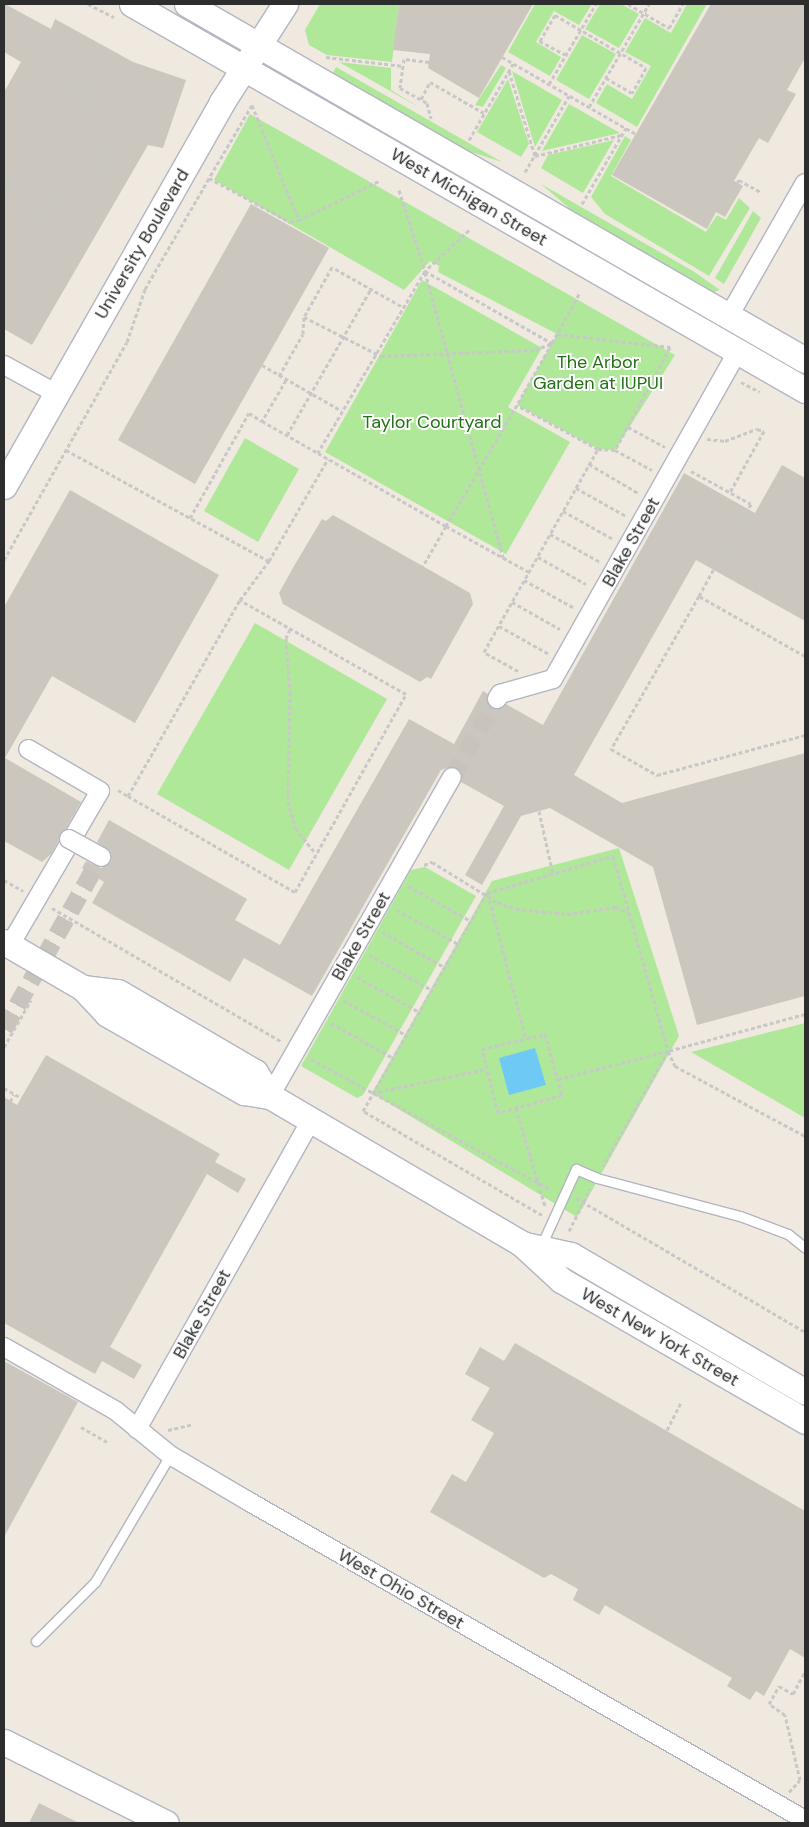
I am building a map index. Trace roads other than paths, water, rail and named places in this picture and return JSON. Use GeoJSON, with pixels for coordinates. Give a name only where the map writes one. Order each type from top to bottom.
{"type":"FeatureCollection","features":[{"type":"Feature","properties":{"kind":"main road","name":"West Michigan Street"},"geometry":{"type":"LineString","coordinates":[[132,4],[738,351],[784,360]]}},
{"type":"Feature","properties":{"kind":"main road","name":"West Michigan Street"},"geometry":{"type":"LineString","coordinates":[[187,4],[729,316],[784,360],[805,390]]}},
{"type":"Feature","properties":{"kind":"main road","name":"University Boulevard"},"geometry":{"type":"LineString","coordinates":[[4,486],[244,68],[284,4]]}},
{"type":"Feature","properties":{"kind":"main road","name":"West New York Street"},"geometry":{"type":"LineString","coordinates":[[7,943],[83,988],[107,1014],[244,1092],[270,1096],[531,1246],[571,1255],[805,1392]]}},
{"type":"Feature","properties":{"kind":"main road","name":"West New York Street"},"geometry":{"type":"LineString","coordinates":[[531,1246],[561,1280],[805,1421]]}},
{"type":"Feature","properties":{"kind":"main road"},"geometry":{"type":"LineString","coordinates":[[4,1742],[166,1823]]}},
{"type":"Feature","properties":{"kind":"street"},"geometry":{"type":"LineString","coordinates":[[729,316],[805,183]]}},
{"type":"Feature","properties":{"kind":"street","name":"Blake Street"},"geometry":{"type":"LineString","coordinates":[[497,699],[500,694],[554,679],[738,351]]}},
{"type":"Feature","properties":{"kind":"street"},"geometry":{"type":"LineString","coordinates":[[4,365],[57,394]]}},
{"type":"Feature","properties":{"kind":"street"},"geometry":{"type":"LineString","coordinates":[[7,943],[37,899],[100,791],[28,750]]}},
{"type":"Feature","properties":{"kind":"street","name":"Blake Street"},"geometry":{"type":"LineString","coordinates":[[270,1096],[302,1056],[452,777]]}},
{"type":"Feature","properties":{"kind":"street"},"geometry":{"type":"LineString","coordinates":[[69,838],[101,858]]}},
{"type":"Feature","properties":{"kind":"street","name":"Blake Street"},"geometry":{"type":"LineString","coordinates":[[137,1429],[311,1120]]}},
{"type":"Feature","properties":{"kind":"street","name":"West Ohio Street"},"geometry":{"type":"LineString","coordinates":[[4,1347],[116,1411],[170,1454],[805,1820]]}},
{"type":"Feature","properties":{"kind":"lane"},"geometry":{"type":"LineString","coordinates":[[531,1246],[550,1220],[576,1169],[597,1178],[740,1216],[788,1234],[805,1248]]}},
{"type":"Feature","properties":{"kind":"lane"},"geometry":{"type":"LineString","coordinates":[[36,1641],[95,1582],[170,1454]]}},
{"type":"Feature","properties":{"kind":"water"},"geometry":{"type":"Polygon","coordinates":[[[535,1048],[546,1085],[509,1095],[499,1058],[535,1048]]]}},
{"type":"Feature","properties":{"kind":"tunnel"},"geometry":{"type":"LineString","coordinates":[[452,777],[497,699]]}},
{"type":"Feature","properties":{"kind":"tunnel"},"geometry":{"type":"LineString","coordinates":[[4,1029],[101,857]]}},
{"type":"Feature","properties":{"kind":"park label","name":"The Arbor Garden at IUPUI"},"geometry":{"type":"Point","coordinates":[598,373]}},
{"type":"Feature","properties":{"kind":"park label","name":"Taylor Courtyard"},"geometry":{"type":"Point","coordinates":[432,422]}}]}
